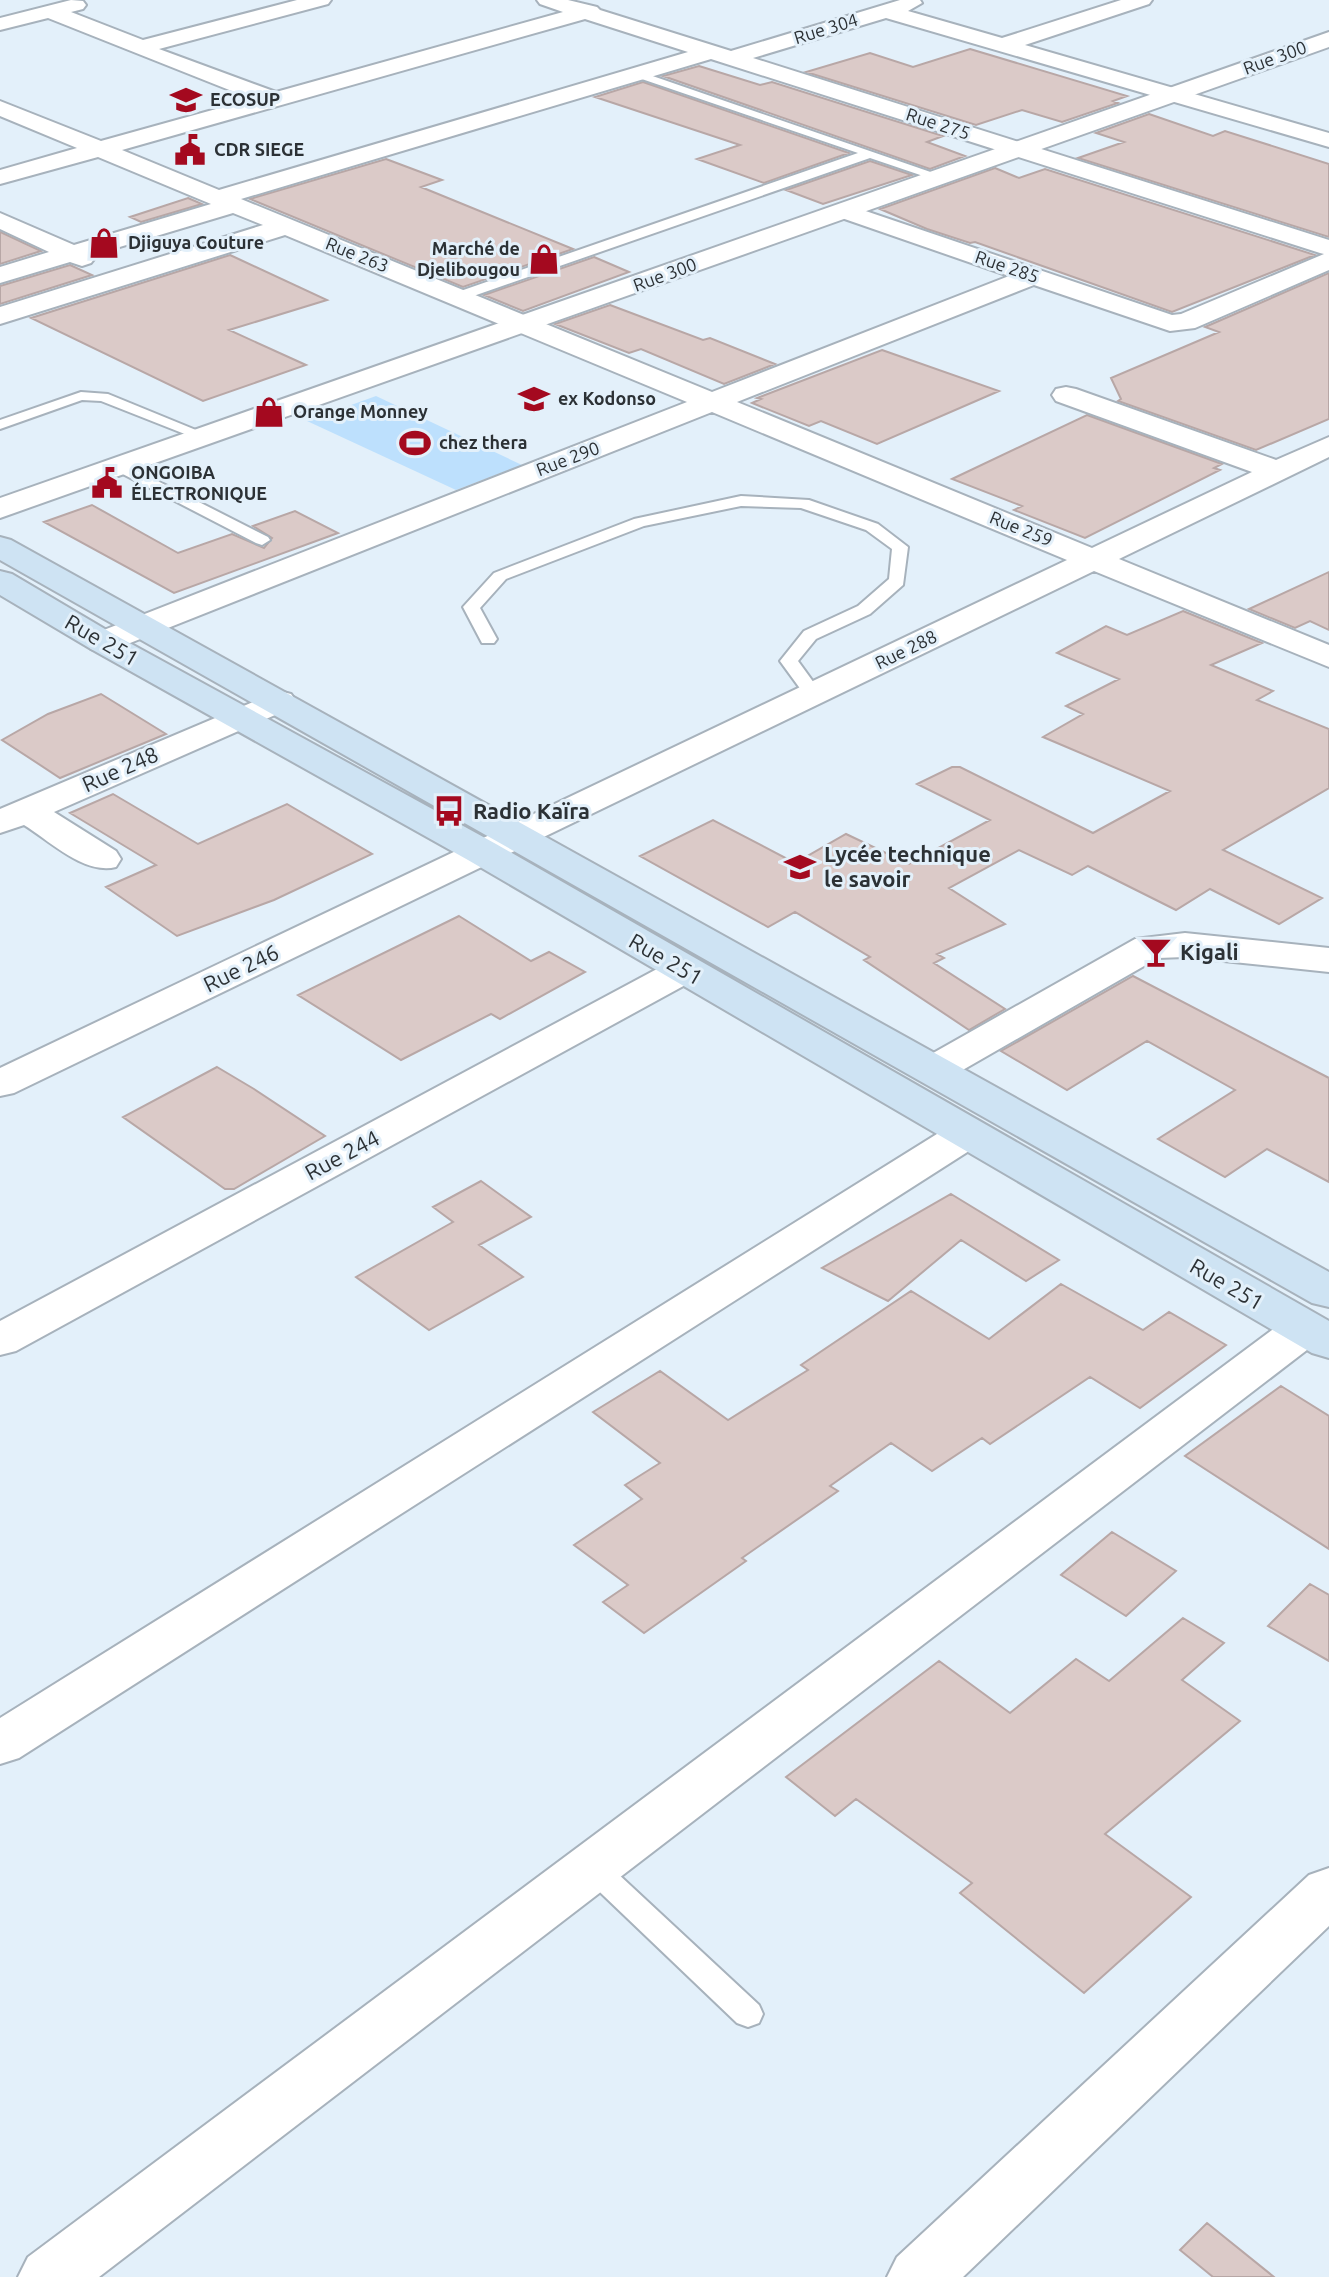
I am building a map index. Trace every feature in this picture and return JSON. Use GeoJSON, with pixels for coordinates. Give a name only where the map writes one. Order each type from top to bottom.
{"type":"FeatureCollection","features":[{"type":"Feature","properties":{"kind":"main road","name":"Rue 251"},"geometry":{"type":"LineString","coordinates":[[0,547],[933,1070],[1321,1321]]}},
{"type":"Feature","properties":{"kind":"main road","name":"Rue 251"},"geometry":{"type":"LineString","coordinates":[[0,581],[103,642],[482,852],[968,1133],[1321,1321]]}},
{"type":"Feature","properties":{"kind":"street"},"geometry":{"type":"LineString","coordinates":[[0,24],[98,0]]}},
{"type":"Feature","properties":{"kind":"street"},"geometry":{"type":"LineString","coordinates":[[240,0],[275,12]]}},
{"type":"Feature","properties":{"kind":"street"},"geometry":{"type":"LineString","coordinates":[[137,48],[321,0]]}},
{"type":"Feature","properties":{"kind":"street","name":"Rue 275"},"geometry":{"type":"LineString","coordinates":[[547,0],[1329,248]]}},
{"type":"Feature","properties":{"kind":"street"},"geometry":{"type":"LineString","coordinates":[[0,177],[629,0]]}},
{"type":"Feature","properties":{"kind":"street","name":"Rue 304"},"geometry":{"type":"LineString","coordinates":[[0,275],[226,201],[637,74],[721,55],[921,0]]}},
{"type":"Feature","properties":{"kind":"street"},"geometry":{"type":"LineString","coordinates":[[1003,45],[1142,0]]}},
{"type":"Feature","properties":{"kind":"street"},"geometry":{"type":"LineString","coordinates":[[886,11],[1329,140]]}},
{"type":"Feature","properties":{"kind":"street"},"geometry":{"type":"LineString","coordinates":[[51,12],[275,100]]}},
{"type":"Feature","properties":{"kind":"street","name":"Rue 300"},"geometry":{"type":"LineString","coordinates":[[0,509],[1329,39]]}},
{"type":"Feature","properties":{"kind":"street","name":"Rue 263"},"geometry":{"type":"LineString","coordinates":[[0,108],[713,402]]}},
{"type":"Feature","properties":{"kind":"street","name":"Rue 285"},"geometry":{"type":"LineString","coordinates":[[845,211],[1170,323],[1186,322],[1329,261]]}},
{"type":"Feature","properties":{"kind":"street"},"geometry":{"type":"LineString","coordinates":[[0,220],[121,276]]}},
{"type":"Feature","properties":{"kind":"street"},"geometry":{"type":"LineString","coordinates":[[0,316],[287,226]]}},
{"type":"Feature","properties":{"kind":"street","name":"Rue 290"},"geometry":{"type":"LineString","coordinates":[[103,642],[1033,276]]}},
{"type":"Feature","properties":{"kind":"street"},"geometry":{"type":"LineString","coordinates":[[1066,395],[1278,471]]}},
{"type":"Feature","properties":{"kind":"street","name":"Rue 259"},"geometry":{"type":"LineString","coordinates":[[713,402],[1329,657]]}},
{"type":"Feature","properties":{"kind":"street","name":"Rue 288"},"geometry":{"type":"LineString","coordinates":[[482,852],[1329,446]]}},
{"type":"Feature","properties":{"kind":"street","name":"Rue 248"},"geometry":{"type":"LineString","coordinates":[[13,816],[279,701]]}},
{"type":"Feature","properties":{"kind":"street"},"geometry":{"type":"LineString","coordinates":[[13,816],[103,859]]}},
{"type":"Feature","properties":{"kind":"street","name":"Rue 246"},"geometry":{"type":"LineString","coordinates":[[0,1084],[482,852]]}},
{"type":"Feature","properties":{"kind":"street"},"geometry":{"type":"LineString","coordinates":[[933,1070],[1149,947],[1185,945],[1329,960]]}},
{"type":"Feature","properties":{"kind":"street","name":"Rue 244"},"geometry":{"type":"LineString","coordinates":[[0,1340],[684,970]]}},
{"type":"Feature","properties":{"kind":"street"},"geometry":{"type":"LineString","coordinates":[[0,1744],[968,1133]]}},
{"type":"Feature","properties":{"kind":"street"},"geometry":{"type":"LineString","coordinates":[[50,2277],[1321,1321]]}},
{"type":"Feature","properties":{"kind":"street"},"geometry":{"type":"LineString","coordinates":[[919,2277],[1329,1891]]}},
{"type":"Feature","properties":{"kind":"lane"},"geometry":{"type":"LineString","coordinates":[[637,74],[939,177]]}},
{"type":"Feature","properties":{"kind":"lane"},"geometry":{"type":"LineString","coordinates":[[457,297],[868,154]]}},
{"type":"Feature","properties":{"kind":"lane"},"geometry":{"type":"LineString","coordinates":[[0,425],[81,396],[103,397],[205,437]]}},
{"type":"Feature","properties":{"kind":"lane"},"geometry":{"type":"LineString","coordinates":[[120,467],[262,540]]}},
{"type":"Feature","properties":{"kind":"lane"},"geometry":{"type":"LineString","coordinates":[[488,639],[471,607],[500,576],[640,522],[741,501],[803,503],[872,527],[900,547],[897,581],[864,610],[810,635],[789,661],[813,694]]}},
{"type":"Feature","properties":{"kind":"lane"},"geometry":{"type":"LineString","coordinates":[[592,1867],[748,2014]]}},
{"type":"Feature","properties":{"kind":"shaded area","name":"chez thera"},"geometry":{"type":"Polygon","coordinates":[[[376,396],[522,465],[456,490],[307,421],[376,396]]]}},
{"type":"Feature","properties":{"kind":"building"},"geometry":{"type":"Polygon","coordinates":[[[970,49],[1127,96],[1113,101],[1118,103],[1062,122],[1022,110],[976,125],[806,72],[870,53],[913,67],[970,49]]]}},
{"type":"Feature","properties":{"kind":"building"},"geometry":{"type":"Polygon","coordinates":[[[699,66],[760,85],[772,82],[943,136],[927,142],[965,156],[930,169],[663,76],[699,66]]]}},
{"type":"Feature","properties":{"kind":"building"},"geometry":{"type":"Polygon","coordinates":[[[643,82],[849,153],[764,183],[697,159],[740,145],[595,97],[643,82]]]}},
{"type":"Feature","properties":{"kind":"building"},"geometry":{"type":"Polygon","coordinates":[[[1149,114],[1213,136],[1225,131],[1329,164],[1329,237],[1078,158],[1124,142],[1096,133],[1149,114]]]}},
{"type":"Feature","properties":{"kind":"building"},"geometry":{"type":"Polygon","coordinates":[[[386,159],[442,180],[421,187],[573,249],[463,287],[250,199],[386,159]]]}},
{"type":"Feature","properties":{"kind":"building"},"geometry":{"type":"Polygon","coordinates":[[[870,161],[912,175],[823,204],[786,190],[870,161]]]}},
{"type":"Feature","properties":{"kind":"building"},"geometry":{"type":"Polygon","coordinates":[[[995,168],[1019,178],[1045,169],[1315,255],[1172,312],[975,242],[927,229],[880,209],[995,168]]]}},
{"type":"Feature","properties":{"kind":"building"},"geometry":{"type":"Polygon","coordinates":[[[188,198],[202,204],[141,222],[130,217],[188,198]]]}},
{"type":"Feature","properties":{"kind":"building"},"geometry":{"type":"Polygon","coordinates":[[[0,232],[41,251],[0,264],[0,232]]]}},
{"type":"Feature","properties":{"kind":"building"},"geometry":{"type":"Polygon","coordinates":[[[230,255],[327,300],[229,330],[306,365],[203,401],[31,318],[230,255]]]}},
{"type":"Feature","properties":{"kind":"building"},"geometry":{"type":"Polygon","coordinates":[[[594,257],[629,272],[523,311],[484,295],[594,257]]]}},
{"type":"Feature","properties":{"kind":"building"},"geometry":{"type":"Polygon","coordinates":[[[70,265],[92,275],[0,304],[0,286],[70,265]]]}},
{"type":"Feature","properties":{"kind":"building"},"geometry":{"type":"Polygon","coordinates":[[[1329,273],[1329,419],[1256,450],[1118,401],[1121,399],[1111,378],[1219,332],[1205,327],[1329,273]]]}},
{"type":"Feature","properties":{"kind":"building"},"geometry":{"type":"Polygon","coordinates":[[[610,305],[703,340],[710,338],[775,364],[724,384],[641,349],[629,353],[555,324],[610,305]]]}},
{"type":"Feature","properties":{"kind":"building"},"geometry":{"type":"Polygon","coordinates":[[[882,350],[999,391],[877,444],[821,421],[809,426],[752,403],[761,399],[757,398],[882,350]]]}},
{"type":"Feature","properties":{"kind":"building"},"geometry":{"type":"Polygon","coordinates":[[[1087,415],[1222,464],[1214,468],[1220,470],[1085,538],[1014,510],[1022,506],[952,479],[1087,415]]]}},
{"type":"Feature","properties":{"kind":"building"},"geometry":{"type":"Polygon","coordinates":[[[92,505],[178,553],[232,534],[264,548],[272,538],[253,526],[295,511],[338,533],[174,593],[44,522],[92,505]]]}},
{"type":"Feature","properties":{"kind":"building"},"geometry":{"type":"Polygon","coordinates":[[[1329,572],[1329,630],[1310,621],[1295,628],[1249,609],[1329,572]]]}},
{"type":"Feature","properties":{"kind":"building"},"geometry":{"type":"Polygon","coordinates":[[[1183,611],[1262,643],[1211,665],[1273,691],[1257,700],[1329,729],[1329,788],[1223,850],[1322,898],[1279,924],[1210,889],[1176,910],[1088,866],[1072,875],[1019,850],[949,888],[1005,924],[937,954],[944,958],[934,963],[1005,1009],[969,1030],[864,960],[870,957],[795,912],[768,927],[640,856],[713,820],[795,863],[846,834],[909,864],[990,820],[917,784],[952,767],[960,767],[1093,833],[1170,791],[1043,737],[1083,714],[1066,706],[1119,679],[1057,653],[1106,626],[1127,635],[1183,611]]]}},
{"type":"Feature","properties":{"kind":"building"},"geometry":{"type":"Polygon","coordinates":[[[101,694],[166,734],[60,778],[2,740],[48,714],[101,694]]]}},
{"type":"Feature","properties":{"kind":"building"},"geometry":{"type":"Polygon","coordinates":[[[113,794],[198,844],[287,804],[372,854],[274,900],[177,936],[106,887],[156,865],[70,813],[113,794]]]}},
{"type":"Feature","properties":{"kind":"building"},"geometry":{"type":"Polygon","coordinates":[[[459,916],[531,961],[549,952],[585,972],[500,1019],[491,1014],[401,1060],[298,995],[459,916]]]}},
{"type":"Feature","properties":{"kind":"building"},"geometry":{"type":"Polygon","coordinates":[[[1133,976],[1329,1078],[1329,1182],[1267,1149],[1225,1177],[1158,1139],[1235,1090],[1147,1041],[1067,1090],[1001,1051],[1133,976]]]}},
{"type":"Feature","properties":{"kind":"building"},"geometry":{"type":"Polygon","coordinates":[[[217,1067],[325,1136],[234,1189],[225,1189],[123,1117],[217,1067]]]}},
{"type":"Feature","properties":{"kind":"building"},"geometry":{"type":"Polygon","coordinates":[[[481,1181],[531,1217],[479,1245],[523,1277],[429,1330],[356,1277],[453,1222],[433,1207],[481,1181]]]}},
{"type":"Feature","properties":{"kind":"building"},"geometry":{"type":"Polygon","coordinates":[[[951,1194],[1059,1260],[1026,1281],[961,1240],[888,1301],[822,1268],[951,1194]]]}},
{"type":"Feature","properties":{"kind":"building"},"geometry":{"type":"Polygon","coordinates":[[[1061,1284],[1143,1330],[1169,1312],[1226,1345],[1140,1408],[1090,1377],[990,1444],[982,1438],[932,1471],[891,1443],[830,1486],[838,1491],[742,1558],[746,1561],[644,1633],[603,1602],[628,1585],[574,1545],[642,1499],[625,1485],[660,1463],[593,1412],[660,1371],[728,1420],[808,1370],[801,1365],[911,1291],[989,1339],[1061,1284]]]}},
{"type":"Feature","properties":{"kind":"building"},"geometry":{"type":"Polygon","coordinates":[[[1281,1386],[1329,1416],[1329,1549],[1185,1456],[1281,1386]]]}},
{"type":"Feature","properties":{"kind":"building"},"geometry":{"type":"Polygon","coordinates":[[[1112,1532],[1176,1571],[1126,1616],[1061,1575],[1112,1532]]]}},
{"type":"Feature","properties":{"kind":"building"},"geometry":{"type":"Polygon","coordinates":[[[1310,1584],[1329,1595],[1329,1661],[1268,1626],[1310,1584]]]}},
{"type":"Feature","properties":{"kind":"building"},"geometry":{"type":"Polygon","coordinates":[[[1183,1618],[1224,1643],[1182,1680],[1240,1721],[1105,1834],[1191,1897],[1084,1993],[960,1893],[972,1883],[856,1799],[835,1816],[786,1777],[939,1661],[1010,1713],[1076,1659],[1109,1681],[1183,1618]]]}},
{"type":"Feature","properties":{"kind":"building"},"geometry":{"type":"Polygon","coordinates":[[[1207,2223],[1274,2277],[1213,2277],[1180,2250],[1207,2223]]]}},
{"type":"Feature","properties":{"kind":"place","name":"ECOSUP"},"geometry":{"type":"Point","coordinates":[186,100]}},
{"type":"Feature","properties":{"kind":"place","name":"CDR SIEGE"},"geometry":{"type":"Point","coordinates":[190,150]}},
{"type":"Feature","properties":{"kind":"place","name":"Djiguya Couture"},"geometry":{"type":"Point","coordinates":[104,243]}},
{"type":"Feature","properties":{"kind":"place","name":"Marché de Djelibougou"},"geometry":{"type":"Point","coordinates":[544,259]}},
{"type":"Feature","properties":{"kind":"place","name":"ex Kodonso"},"geometry":{"type":"Point","coordinates":[534,399]}},
{"type":"Feature","properties":{"kind":"place","name":"Orange Monney"},"geometry":{"type":"Point","coordinates":[269,412]}},
{"type":"Feature","properties":{"kind":"place","name":"chez thera"},"geometry":{"type":"Point","coordinates":[415,443]}},
{"type":"Feature","properties":{"kind":"place","name":"ONGOIBA ÉLECTRONIQUE"},"geometry":{"type":"Point","coordinates":[107,483]}},
{"type":"Feature","properties":{"kind":"place","name":"Radio Kaïra"},"geometry":{"type":"Point","coordinates":[449,811]}},
{"type":"Feature","properties":{"kind":"place","name":"Lycée technique le savoir"},"geometry":{"type":"Point","coordinates":[800,867]}},
{"type":"Feature","properties":{"kind":"place","name":"Kigali"},"geometry":{"type":"Point","coordinates":[1156,952]}}]}
